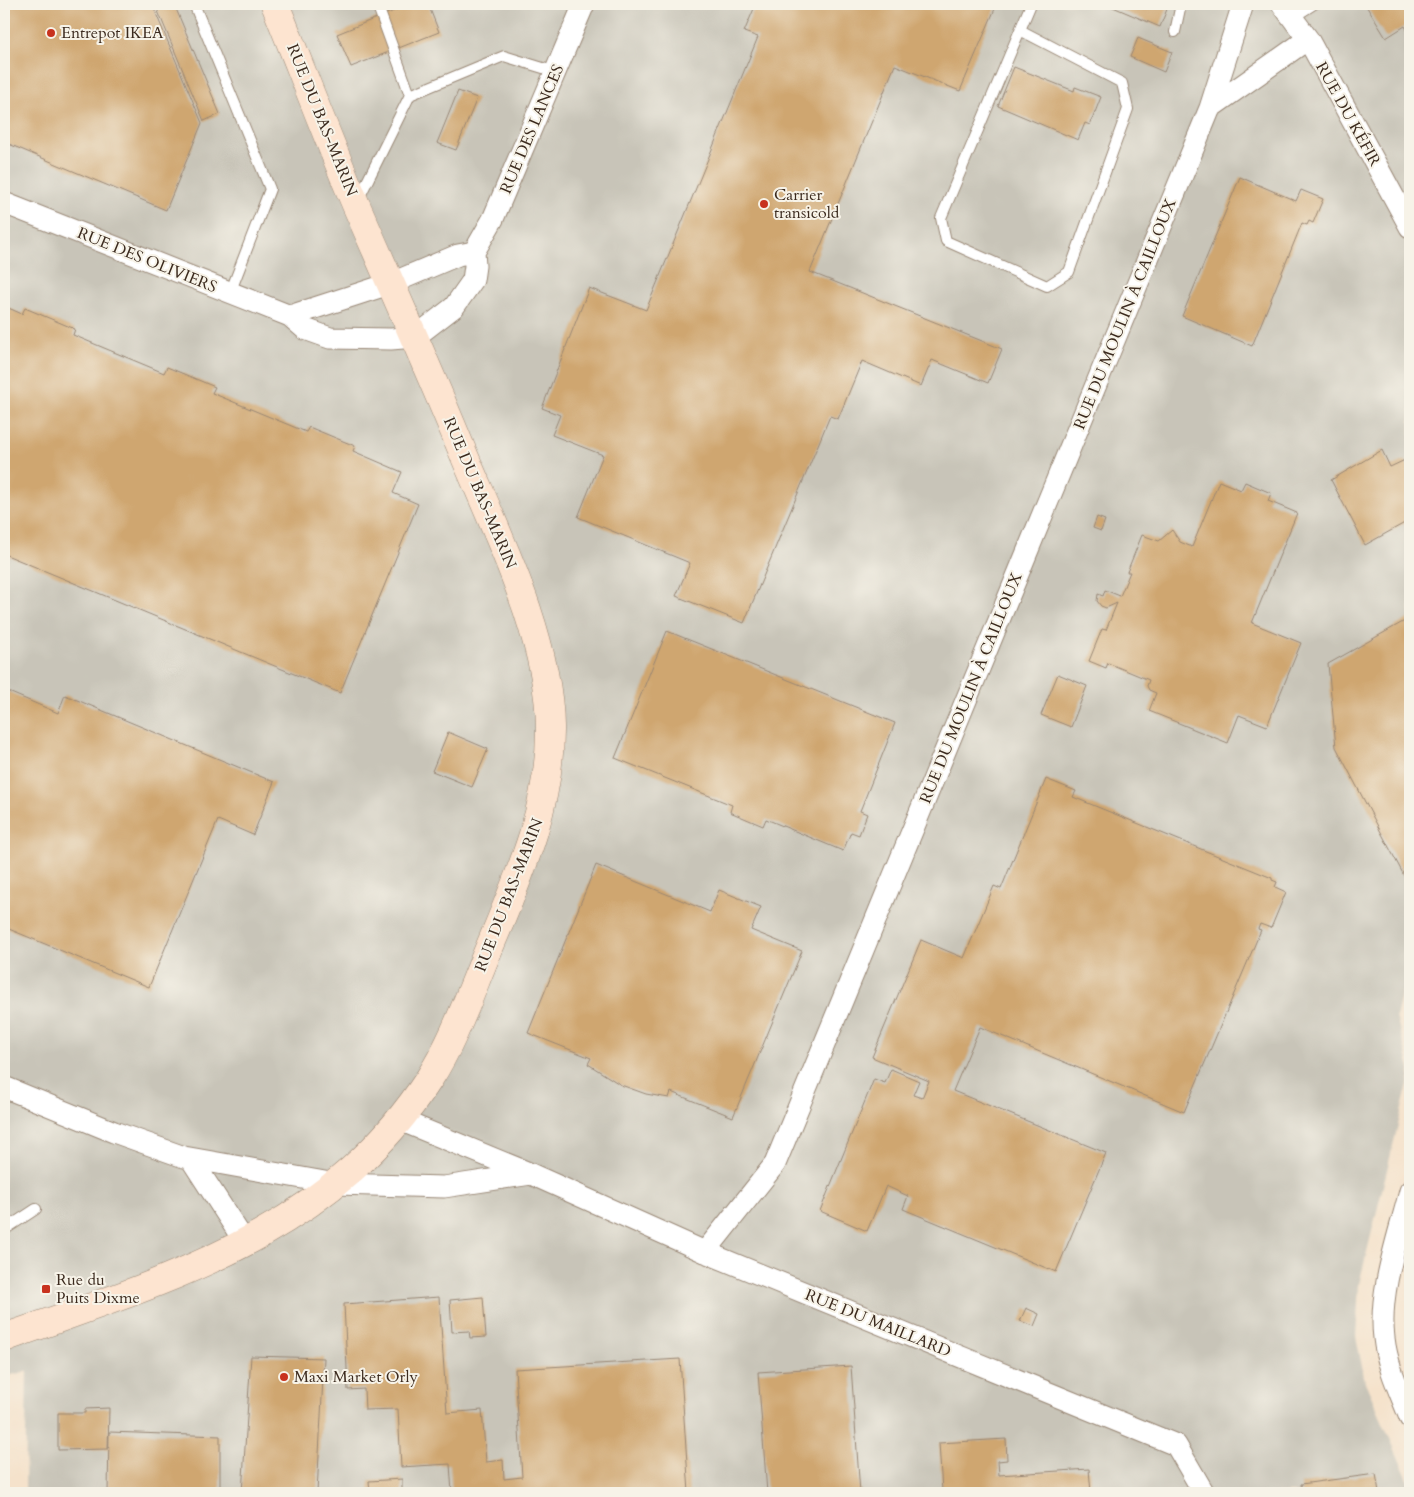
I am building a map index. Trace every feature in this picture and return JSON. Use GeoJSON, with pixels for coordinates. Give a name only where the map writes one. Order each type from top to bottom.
{"type":"FeatureCollection","features":[{"type":"Feature","properties":{"kind":"main road","name":"RUE DU BAS-MARIN"},"geometry":{"type":"LineString","coordinates":[[4,1338],[147,1288],[246,1244],[280,1224],[336,1184],[379,1145],[400,1120],[430,1077],[454,1032],[522,868],[543,804],[548,773],[549,700],[532,627],[512,572],[415,337],[356,203],[275,4]]}},
{"type":"Feature","properties":{"kind":"street","name":"RUE DU MOULIN À CAILLOUX"},"geometry":{"type":"LineString","coordinates":[[705,1252],[775,1164],[1210,108],[1243,4]]}},
{"type":"Feature","properties":{"kind":"street","name":"RUE DES LANCES"},"geometry":{"type":"LineString","coordinates":[[415,337],[454,307],[473,280],[474,252],[493,219],[556,72],[581,5]]}},
{"type":"Feature","properties":{"kind":"street","name":"RUE DU KÉFIR"},"geometry":{"type":"LineString","coordinates":[[1287,11],[1308,40],[1410,227]]}},
{"type":"Feature","properties":{"kind":"street"},"geometry":{"type":"LineString","coordinates":[[1210,108],[1308,40]]}},
{"type":"Feature","properties":{"kind":"street","name":"RUE DES OLIVIERS"},"geometry":{"type":"LineString","coordinates":[[4,202],[290,316],[305,329],[330,338],[390,340],[415,337]]}},
{"type":"Feature","properties":{"kind":"street"},"geometry":{"type":"LineString","coordinates":[[290,316],[392,283],[458,256],[474,252]]}},
{"type":"Feature","properties":{"kind":"street"},"geometry":{"type":"LineString","coordinates":[[4,1087],[114,1132],[190,1159],[336,1184],[444,1187],[531,1174]]}},
{"type":"Feature","properties":{"kind":"street","name":"RUE DU MAILLARD"},"geometry":{"type":"LineString","coordinates":[[400,1120],[531,1174],[705,1252],[1176,1446],[1204,1493]]}},
{"type":"Feature","properties":{"kind":"street"},"geometry":{"type":"LineString","coordinates":[[190,1159],[246,1244]]}},
{"type":"Feature","properties":{"kind":"street"},"geometry":{"type":"LineString","coordinates":[[1410,1191],[1394,1253],[1383,1317],[1388,1357],[1410,1418]]}},
{"type":"Feature","properties":{"kind":"lane"},"geometry":{"type":"LineString","coordinates":[[194,4],[270,189],[230,293]]}},
{"type":"Feature","properties":{"kind":"lane"},"geometry":{"type":"LineString","coordinates":[[377,4],[410,95]]}},
{"type":"Feature","properties":{"kind":"lane"},"geometry":{"type":"LineString","coordinates":[[1020,30],[1122,83],[1128,109],[1069,272],[1047,286],[946,241],[941,218],[1020,30],[1031,4]]}},
{"type":"Feature","properties":{"kind":"lane"},"geometry":{"type":"LineString","coordinates":[[1175,32],[1181,4]]}},
{"type":"Feature","properties":{"kind":"lane"},"geometry":{"type":"LineString","coordinates":[[1287,11],[1314,4]]}},
{"type":"Feature","properties":{"kind":"lane"},"geometry":{"type":"LineString","coordinates":[[356,203],[410,95],[504,56],[556,72]]}},
{"type":"Feature","properties":{"kind":"lane"},"geometry":{"type":"LineString","coordinates":[[4,1230],[36,1209]]}},
{"type":"Feature","properties":{"kind":"shaded area"},"geometry":{"type":"Polygon","coordinates":[[[4,4],[1410,4],[1410,990],[1402,991],[1396,1017],[1410,1068],[1410,1076],[1359,1284],[1356,1336],[1365,1382],[1410,1484],[1410,1493],[25,1493],[27,1371],[4,1377],[4,4]]]}},
{"type":"Feature","properties":{"kind":"building"},"geometry":{"type":"Polygon","coordinates":[[[4,4],[152,4],[202,123],[166,210],[4,142],[4,4]]]}},
{"type":"Feature","properties":{"kind":"building"},"geometry":{"type":"Polygon","coordinates":[[[155,4],[174,4],[220,114],[204,121],[155,4]]]}},
{"type":"Feature","properties":{"kind":"building"},"geometry":{"type":"Polygon","coordinates":[[[411,4],[428,4],[439,32],[351,67],[337,34],[411,4]]]}},
{"type":"Feature","properties":{"kind":"building"},"geometry":{"type":"Polygon","coordinates":[[[756,4],[997,4],[960,91],[895,65],[810,272],[1002,349],[988,383],[932,360],[921,386],[862,361],[838,419],[830,416],[744,623],[676,596],[690,563],[578,517],[603,455],[552,435],[560,415],[542,408],[589,288],[646,310],[758,37],[744,32],[756,4]]]}},
{"type":"Feature","properties":{"kind":"building"},"geometry":{"type":"Polygon","coordinates":[[[1106,4],[1169,4],[1160,27],[1106,4]]]}},
{"type":"Feature","properties":{"kind":"building"},"geometry":{"type":"Polygon","coordinates":[[[1365,4],[1410,4],[1410,35],[1405,26],[1386,38],[1365,4]]]}},
{"type":"Feature","properties":{"kind":"building"},"geometry":{"type":"Polygon","coordinates":[[[1138,38],[1172,52],[1164,72],[1130,57],[1138,38]]]}},
{"type":"Feature","properties":{"kind":"building"},"geometry":{"type":"Polygon","coordinates":[[[1014,67],[1074,91],[1075,87],[1101,97],[1090,125],[1085,123],[1078,140],[998,106],[1014,67]]]}},
{"type":"Feature","properties":{"kind":"building"},"geometry":{"type":"Polygon","coordinates":[[[458,91],[477,98],[456,150],[437,143],[458,91]]]}},
{"type":"Feature","properties":{"kind":"building"},"geometry":{"type":"Polygon","coordinates":[[[1240,177],[1296,201],[1301,190],[1323,199],[1313,223],[1309,221],[1307,225],[1302,223],[1252,346],[1182,316],[1240,177]]]}},
{"type":"Feature","properties":{"kind":"building"},"geometry":{"type":"Polygon","coordinates":[[[4,306],[22,314],[25,308],[75,329],[73,335],[164,373],[167,367],[215,387],[212,393],[306,432],[309,427],[355,446],[353,451],[402,472],[393,493],[418,504],[340,693],[4,554],[4,306]]]}},
{"type":"Feature","properties":{"kind":"building"},"geometry":{"type":"Polygon","coordinates":[[[1382,450],[1390,467],[1405,460],[1410,470],[1410,498],[1407,499],[1410,505],[1410,520],[1365,545],[1331,480],[1382,450]]]}},
{"type":"Feature","properties":{"kind":"building"},"geometry":{"type":"Polygon","coordinates":[[[1219,481],[1241,490],[1245,482],[1271,493],[1268,501],[1297,513],[1252,623],[1301,643],[1267,726],[1239,715],[1228,743],[1149,711],[1156,693],[1149,690],[1147,686],[1149,680],[1108,663],[1106,668],[1089,661],[1102,629],[1106,630],[1117,603],[1106,608],[1101,606],[1097,601],[1098,594],[1103,596],[1105,590],[1120,596],[1130,572],[1127,572],[1142,535],[1159,541],[1172,530],[1180,542],[1192,547],[1219,481]]]}},
{"type":"Feature","properties":{"kind":"building"},"geometry":{"type":"Polygon","coordinates":[[[1097,517],[1105,520],[1101,531],[1093,528],[1097,517]]]}},
{"type":"Feature","properties":{"kind":"building"},"geometry":{"type":"Polygon","coordinates":[[[1410,618],[1410,887],[1336,747],[1328,664],[1410,618]]]}},
{"type":"Feature","properties":{"kind":"building"},"geometry":{"type":"Polygon","coordinates":[[[667,631],[895,723],[860,811],[867,814],[859,835],[851,832],[843,851],[766,819],[763,826],[730,812],[732,805],[615,758],[667,631]]]}},
{"type":"Feature","properties":{"kind":"building"},"geometry":{"type":"Polygon","coordinates":[[[1058,674],[1087,686],[1071,727],[1041,715],[1058,674]]]}},
{"type":"Feature","properties":{"kind":"building"},"geometry":{"type":"Polygon","coordinates":[[[4,690],[58,713],[65,695],[274,782],[253,835],[218,820],[149,987],[4,927],[4,690]]]}},
{"type":"Feature","properties":{"kind":"building"},"geometry":{"type":"Polygon","coordinates":[[[448,732],[488,749],[472,787],[432,771],[448,732]]]}},
{"type":"Feature","properties":{"kind":"building"},"geometry":{"type":"Polygon","coordinates":[[[1046,779],[1076,791],[1073,797],[1272,878],[1272,880],[1277,882],[1275,887],[1286,892],[1271,928],[1260,924],[1258,929],[1261,930],[1184,1112],[980,1027],[953,1091],[1106,1153],[1056,1272],[903,1209],[908,1196],[886,1186],[867,1231],[820,1211],[874,1079],[885,1083],[891,1069],[919,1081],[913,1095],[922,1098],[929,1081],[872,1057],[921,940],[964,958],[994,886],[1001,889],[1046,779]]]}},
{"type":"Feature","properties":{"kind":"building"},"geometry":{"type":"Polygon","coordinates":[[[596,865],[710,912],[719,890],[761,907],[751,930],[802,951],[733,1117],[671,1092],[669,1098],[646,1094],[621,1085],[588,1064],[591,1058],[528,1033],[596,865]]]}},
{"type":"Feature","properties":{"kind":"building"},"geometry":{"type":"Polygon","coordinates":[[[439,1297],[447,1413],[482,1410],[486,1462],[503,1460],[504,1479],[522,1477],[515,1369],[680,1359],[689,1493],[452,1493],[450,1464],[401,1467],[398,1409],[365,1410],[364,1389],[348,1390],[344,1304],[439,1297]]]}},
{"type":"Feature","properties":{"kind":"building"},"geometry":{"type":"Polygon","coordinates":[[[483,1297],[486,1337],[470,1338],[469,1331],[452,1332],[450,1300],[483,1297]]]}},
{"type":"Feature","properties":{"kind":"building"},"geometry":{"type":"Polygon","coordinates":[[[1026,1308],[1039,1314],[1034,1326],[1020,1321],[1026,1308]]]}},
{"type":"Feature","properties":{"kind":"building"},"geometry":{"type":"Polygon","coordinates":[[[251,1356],[324,1358],[317,1493],[242,1493],[251,1356]]]}},
{"type":"Feature","properties":{"kind":"building"},"geometry":{"type":"Polygon","coordinates":[[[851,1366],[860,1493],[767,1493],[758,1372],[851,1366]]]}},
{"type":"Feature","properties":{"kind":"building"},"geometry":{"type":"Polygon","coordinates":[[[109,1408],[108,1449],[58,1450],[58,1413],[85,1413],[85,1409],[109,1408]]]}},
{"type":"Feature","properties":{"kind":"building"},"geometry":{"type":"Polygon","coordinates":[[[109,1432],[220,1436],[220,1493],[108,1493],[109,1432]]]}},
{"type":"Feature","properties":{"kind":"building"},"geometry":{"type":"Polygon","coordinates":[[[1006,1439],[1007,1460],[998,1461],[999,1475],[1089,1469],[1091,1493],[937,1493],[942,1491],[939,1443],[1006,1439]]]}},
{"type":"Feature","properties":{"kind":"building"},"geometry":{"type":"Polygon","coordinates":[[[1376,1474],[1379,1492],[1396,1489],[1397,1493],[1302,1493],[1301,1484],[1376,1474]]]}},
{"type":"Feature","properties":{"kind":"building"},"geometry":{"type":"Polygon","coordinates":[[[402,1479],[402,1493],[370,1493],[369,1481],[402,1479]]]}},
{"type":"Feature","properties":{"kind":"place","name":"Entrepot IKEA"},"geometry":{"type":"Point","coordinates":[51,33]}},
{"type":"Feature","properties":{"kind":"place","name":"Carrier transicold"},"geometry":{"type":"Point","coordinates":[764,204]}},
{"type":"Feature","properties":{"kind":"place","name":"Rue du Puits Dixme"},"geometry":{"type":"Point","coordinates":[46,1289]}},
{"type":"Feature","properties":{"kind":"place","name":"Maxi Market Orly"},"geometry":{"type":"Point","coordinates":[284,1377]}}]}
